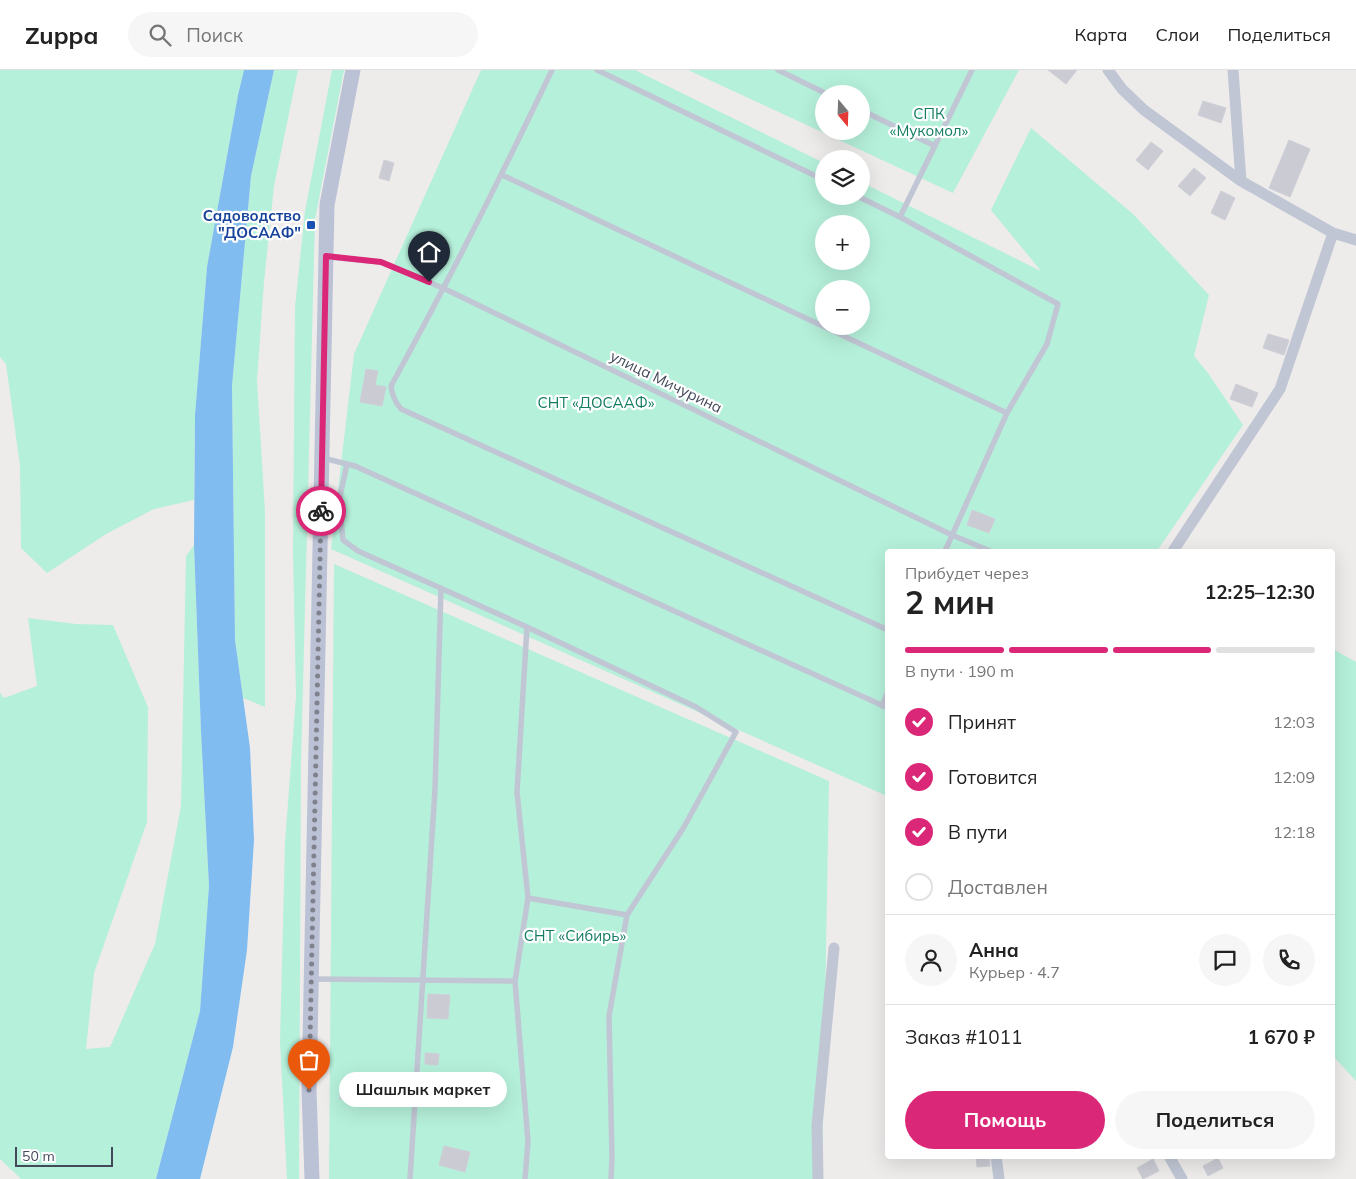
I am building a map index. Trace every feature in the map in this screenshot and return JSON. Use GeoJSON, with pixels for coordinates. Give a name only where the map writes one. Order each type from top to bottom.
{"type":"FeatureCollection","features":[{"type":"Feature","properties":{"kind":"main road"},"geometry":{"type":"LineString","coordinates":[[312,1179],[309,1090],[327,205],[353,70]]}},
{"type":"Feature","properties":{"kind":"street"},"geometry":{"type":"LineString","coordinates":[[1108,70],[1122,89],[1144,110],[1241,181],[1333,233],[1356,240]]}},
{"type":"Feature","properties":{"kind":"street"},"geometry":{"type":"LineString","coordinates":[[1233,70],[1241,181]]}},
{"type":"Feature","properties":{"kind":"street"},"geometry":{"type":"LineString","coordinates":[[1174,549],[1280,389],[1333,233]]}},
{"type":"Feature","properties":{"kind":"street"},"geometry":{"type":"LineString","coordinates":[[818,1179],[817,1126],[834,948]]}},
{"type":"Feature","properties":{"kind":"street"},"geometry":{"type":"LineString","coordinates":[[996,1159],[999,1179]]}},
{"type":"Feature","properties":{"kind":"street"},"geometry":{"type":"LineString","coordinates":[[1171,1159],[1182,1179]]}},
{"type":"Feature","properties":{"kind":"lane"},"geometry":{"type":"LineString","coordinates":[[552,70],[445,289],[391,386],[392,394],[401,409],[885,629]]}},
{"type":"Feature","properties":{"kind":"lane"},"geometry":{"type":"LineString","coordinates":[[597,70],[815,176]]}},
{"type":"Feature","properties":{"kind":"lane"},"geometry":{"type":"LineString","coordinates":[[778,70],[815,88]]}},
{"type":"Feature","properties":{"kind":"lane"},"geometry":{"type":"LineString","coordinates":[[900,217],[972,70]]}},
{"type":"Feature","properties":{"kind":"lane"},"geometry":{"type":"LineString","coordinates":[[870,114],[935,146]]}},
{"type":"Feature","properties":{"kind":"lane"},"geometry":{"type":"LineString","coordinates":[[502,175],[1007,413]]}},
{"type":"Feature","properties":{"kind":"lane"},"geometry":{"type":"LineString","coordinates":[[870,202],[1058,304],[1048,344],[1007,413],[946,549]]}},
{"type":"Feature","properties":{"kind":"lane","name":"улица Мичурина"},"geometry":{"type":"LineString","coordinates":[[326,256],[381,262],[445,289],[952,535],[985,549]]}},
{"type":"Feature","properties":{"kind":"lane"},"geometry":{"type":"LineString","coordinates":[[322,458],[355,466],[885,707]]}},
{"type":"Feature","properties":{"kind":"lane"},"geometry":{"type":"LineString","coordinates":[[346,464],[339,501],[343,540],[358,551],[527,627],[696,707],[736,732],[684,827],[627,915],[609,1016],[611,1179]]}},
{"type":"Feature","properties":{"kind":"lane"},"geometry":{"type":"LineString","coordinates":[[410,1179],[435,789],[441,588]]}},
{"type":"Feature","properties":{"kind":"lane"},"geometry":{"type":"LineString","coordinates":[[524,1179],[528,1142],[515,981],[528,898],[517,792],[527,627]]}},
{"type":"Feature","properties":{"kind":"lane"},"geometry":{"type":"LineString","coordinates":[[528,898],[627,915]]}},
{"type":"Feature","properties":{"kind":"lane"},"geometry":{"type":"LineString","coordinates":[[312,979],[515,981]]}},
{"type":"Feature","properties":{"kind":"green space"},"geometry":{"type":"Polygon","coordinates":[[[0,70],[244,70],[207,267],[195,415],[194,500],[154,509],[106,534],[47,573],[21,548],[20,466],[6,364],[0,357],[0,70]]]}},
{"type":"Feature","properties":{"kind":"green space"},"geometry":{"type":"Polygon","coordinates":[[[274,70],[298,70],[274,186],[264,282],[257,381],[265,512],[265,707],[243,698],[235,640],[232,386],[251,176],[274,70]]]}},
{"type":"Feature","properties":{"kind":"green space"},"geometry":{"type":"Polygon","coordinates":[[[332,70],[344,70],[315,219],[301,763],[299,1179],[287,1179],[280,1042],[285,843],[296,696],[293,552],[295,307],[305,211],[332,70]]]}},
{"type":"Feature","properties":{"kind":"green space","name":"СНТ «ДОСААФ»"},"geometry":{"type":"Polygon","coordinates":[[[481,70],[635,70],[815,159],[815,205],[870,205],[870,186],[1041,271],[991,210],[1031,128],[1133,214],[1209,295],[1194,356],[1208,373],[1243,425],[1158,549],[885,549],[885,795],[331,549],[354,354],[481,70]]]}},
{"type":"Feature","properties":{"kind":"green space","name":"СПК «Мукомол»"},"geometry":{"type":"Polygon","coordinates":[[[688,70],[1019,70],[953,193],[870,154],[870,150],[860,150],[839,140],[870,140],[870,85],[815,85],[815,129],[688,70]]]}},
{"type":"Feature","properties":{"kind":"green space"},"geometry":{"type":"Polygon","coordinates":[[[194,545],[209,886],[200,1011],[156,1179],[21,1179],[0,1159],[0,693],[4,698],[37,686],[28,618],[76,624],[113,625],[148,707],[147,822],[94,973],[86,1049],[110,1047],[155,944],[181,806],[186,556],[194,545]]]}},
{"type":"Feature","properties":{"kind":"green space","name":"СНТ «Сибирь»"},"geometry":{"type":"Polygon","coordinates":[[[334,564],[829,781],[822,1179],[329,1179],[334,564]]]}},
{"type":"Feature","properties":{"kind":"green space"},"geometry":{"type":"Polygon","coordinates":[[[1335,650],[1356,662],[1356,1081],[1335,1058],[1335,650]]]}},
{"type":"Feature","properties":{"kind":"water"},"geometry":{"type":"Polygon","coordinates":[[[244,70],[274,70],[251,176],[232,386],[235,640],[250,748],[254,840],[247,950],[233,1047],[200,1179],[156,1179],[200,1011],[209,886],[194,545],[195,415],[207,267],[244,70]]]}},
{"type":"Feature","properties":{"kind":"building"},"geometry":{"type":"Polygon","coordinates":[[[1048,70],[1077,70],[1066,84],[1048,70]]]}},
{"type":"Feature","properties":{"kind":"building"},"geometry":{"type":"Polygon","coordinates":[[[1203,101],[1226,108],[1221,123],[1198,115],[1203,101]]]}},
{"type":"Feature","properties":{"kind":"building"},"geometry":{"type":"Polygon","coordinates":[[[1289,140],[1310,149],[1290,197],[1269,188],[1289,140]]]}},
{"type":"Feature","properties":{"kind":"building"},"geometry":{"type":"Polygon","coordinates":[[[1151,142],[1163,151],[1148,170],[1136,160],[1151,142]]]}},
{"type":"Feature","properties":{"kind":"building"},"geometry":{"type":"Polygon","coordinates":[[[384,160],[394,163],[389,181],[379,178],[384,160]]]}},
{"type":"Feature","properties":{"kind":"building"},"geometry":{"type":"Polygon","coordinates":[[[1194,168],[1206,178],[1190,196],[1178,186],[1194,168]]]}},
{"type":"Feature","properties":{"kind":"building"},"geometry":{"type":"Polygon","coordinates":[[[1221,191],[1235,198],[1225,220],[1211,213],[1221,191]]]}},
{"type":"Feature","properties":{"kind":"building"},"geometry":{"type":"Polygon","coordinates":[[[1268,334],[1289,340],[1284,355],[1263,348],[1268,334]]]}},
{"type":"Feature","properties":{"kind":"building"},"geometry":{"type":"Polygon","coordinates":[[[366,369],[378,371],[375,385],[386,387],[382,406],[360,402],[366,369]]]}},
{"type":"Feature","properties":{"kind":"building"},"geometry":{"type":"Polygon","coordinates":[[[1236,384],[1258,393],[1252,407],[1230,399],[1236,384]]]}},
{"type":"Feature","properties":{"kind":"building"},"geometry":{"type":"Polygon","coordinates":[[[972,510],[995,519],[989,533],[967,525],[972,510]]]}},
{"type":"Feature","properties":{"kind":"building"},"geometry":{"type":"Polygon","coordinates":[[[428,994],[450,995],[448,1019],[427,1018],[428,994]]]}},
{"type":"Feature","properties":{"kind":"building"},"geometry":{"type":"Polygon","coordinates":[[[425,1053],[439,1054],[438,1065],[425,1064],[425,1053]]]}},
{"type":"Feature","properties":{"kind":"building"},"geometry":{"type":"Polygon","coordinates":[[[425,1084],[442,1086],[441,1101],[424,1100],[425,1084]]]}},
{"type":"Feature","properties":{"kind":"building"},"geometry":{"type":"Polygon","coordinates":[[[340,1086],[354,1086],[353,1100],[340,1099],[340,1086]]]}},
{"type":"Feature","properties":{"kind":"building"},"geometry":{"type":"Polygon","coordinates":[[[444,1146],[470,1152],[465,1172],[439,1165],[444,1146]]]}},
{"type":"Feature","properties":{"kind":"building"},"geometry":{"type":"Polygon","coordinates":[[[976,1159],[989,1159],[990,1166],[977,1167],[976,1159]]]}},
{"type":"Feature","properties":{"kind":"building"},"geometry":{"type":"Polygon","coordinates":[[[1153,1159],[1159,1171],[1143,1179],[1137,1168],[1153,1159]]]}},
{"type":"Feature","properties":{"kind":"building"},"geometry":{"type":"Polygon","coordinates":[[[1218,1159],[1223,1168],[1208,1176],[1203,1166],[1218,1159]]]}},
{"type":"Feature","properties":{"kind":"way so far"},"geometry":{"type":"LineString","coordinates":[[309,1090],[321,511]]}},
{"type":"Feature","properties":{"kind":"place","name":"Садоводство \"ДОСААФ\""},"geometry":{"type":"Point","coordinates":[311,225]}},
{"type":"Feature","properties":{"kind":"place","name":"Шашлык маркет"},"geometry":{"type":"Point","coordinates":[309,1090]}},
{"type":"Feature","properties":{"kind":"route"},"geometry":{"type":"LineString","coordinates":[[321,511],[326,256],[381,262],[429,282]]}}]}
